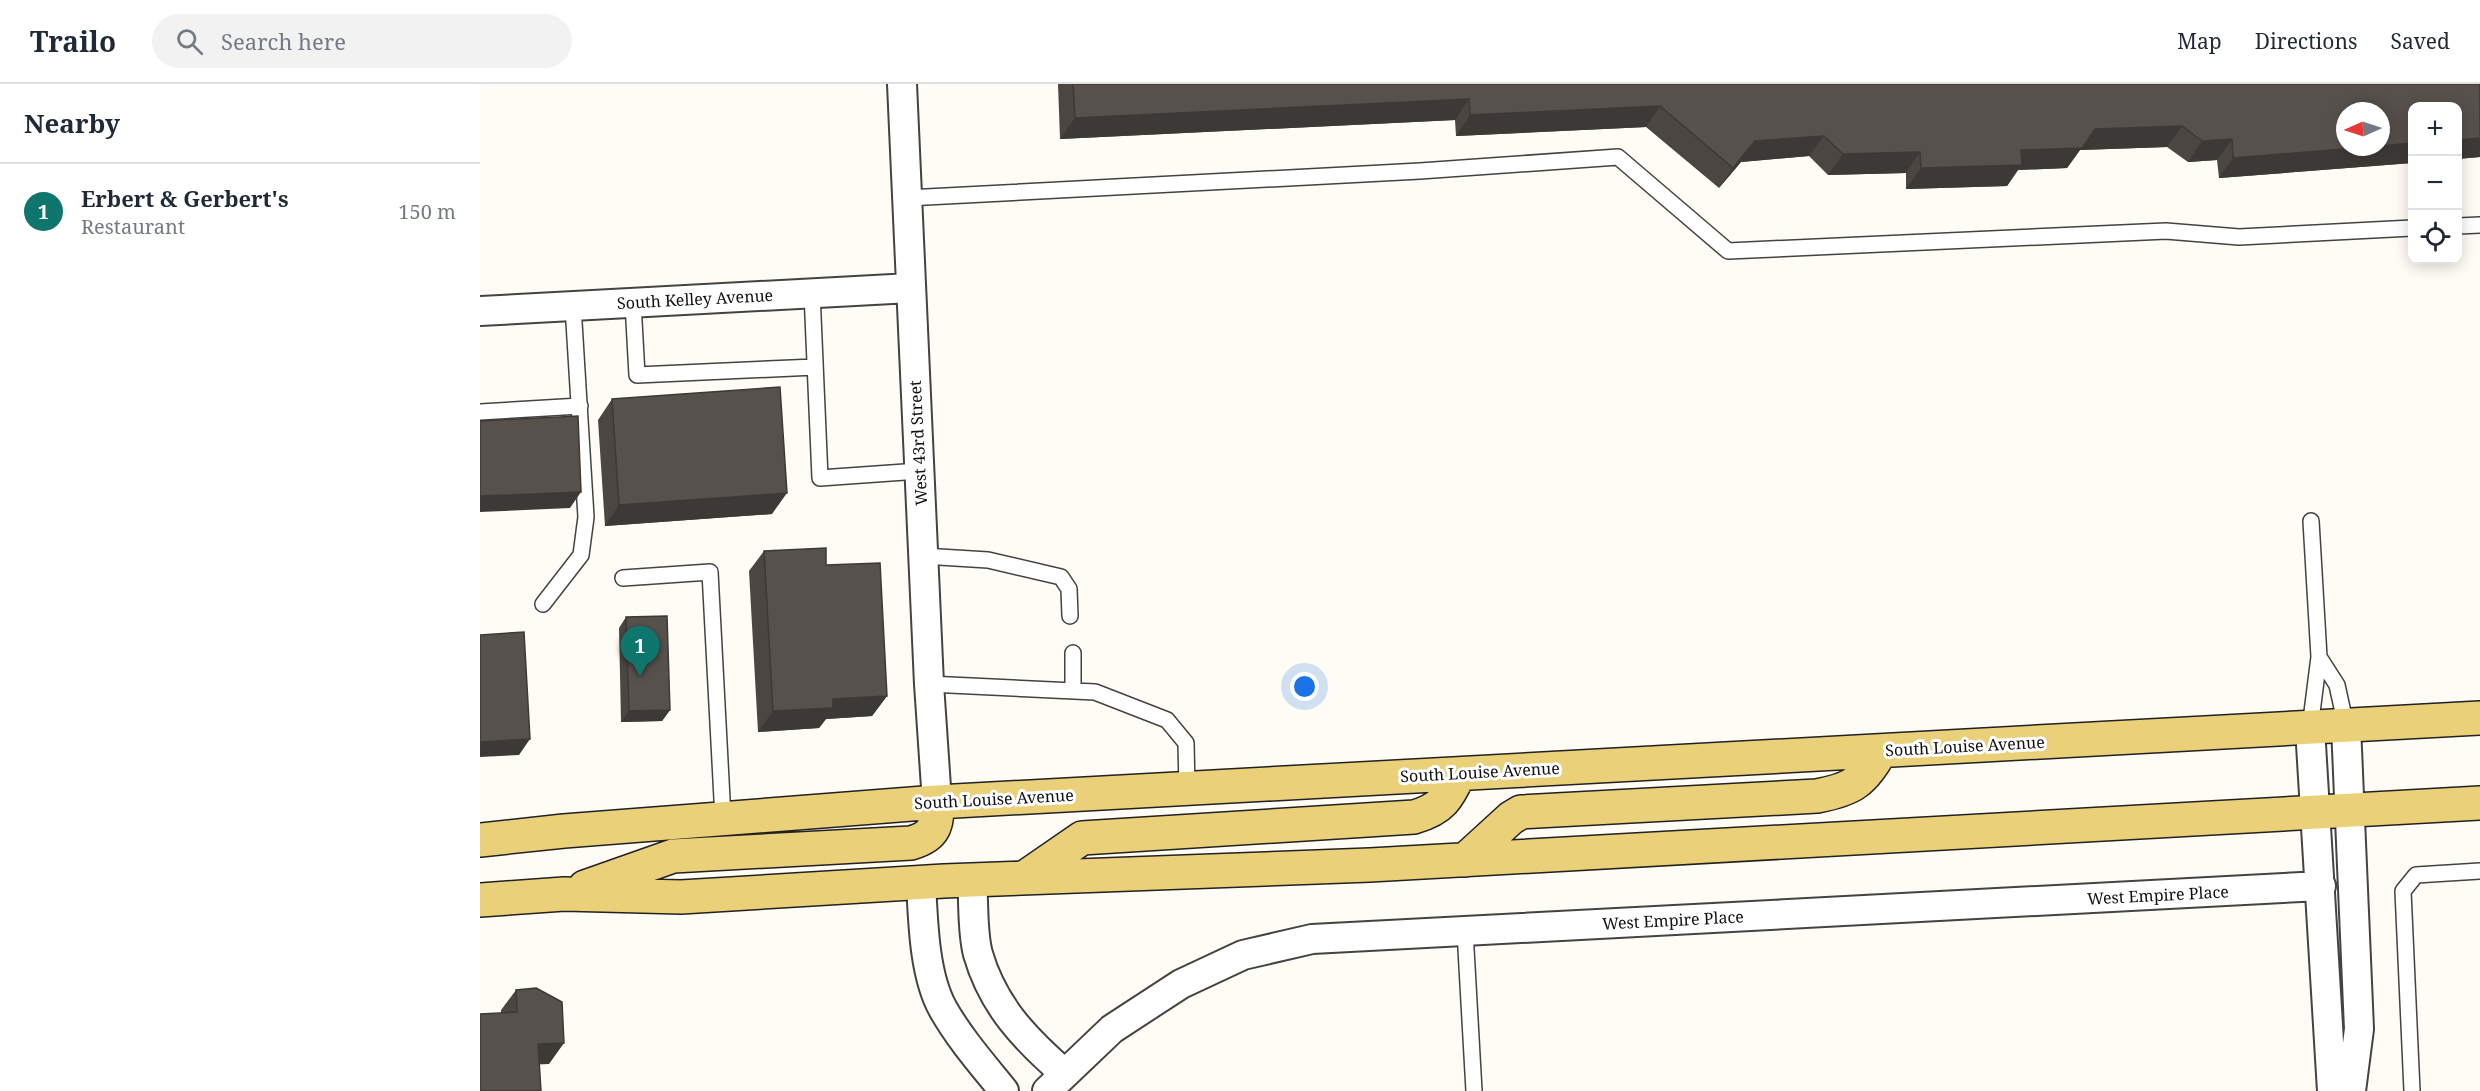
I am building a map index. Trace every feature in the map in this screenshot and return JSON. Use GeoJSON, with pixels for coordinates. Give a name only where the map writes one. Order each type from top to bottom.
{"type":"FeatureCollection","features":[{"type":"Feature","properties":{"kind":"main road","name":"South Louise Avenue"},"geometry":{"type":"LineString","coordinates":[[480,840],[937,802],[2480,718]]}},
{"type":"Feature","properties":{"kind":"main road"},"geometry":{"type":"LineString","coordinates":[[1465,860],[1511,818],[1521,812],[1817,796],[1838,792],[1853,785],[1866,775],[1881,751]]}},
{"type":"Feature","properties":{"kind":"main road"},"geometry":{"type":"LineString","coordinates":[[1024,878],[1082,838],[1414,817],[1431,812],[1448,797],[1458,774]]}},
{"type":"Feature","properties":{"kind":"main road"},"geometry":{"type":"LineString","coordinates":[[564,894],[673,856],[910,843],[925,839],[933,830],[937,817],[937,802]]}},
{"type":"Feature","properties":{"kind":"main road"},"geometry":{"type":"LineString","coordinates":[[480,900],[564,894],[681,897],[921,882],[1465,860],[2480,803]]}},
{"type":"Feature","properties":{"kind":"street","name":"West 43rd Street"},"geometry":{"type":"LineString","coordinates":[[902,84],[929,684],[937,802]]}},
{"type":"Feature","properties":{"kind":"street","name":"South Kelley Avenue"},"geometry":{"type":"LineString","coordinates":[[480,311],[911,288]]}},
{"type":"Feature","properties":{"kind":"street"},"geometry":{"type":"LineString","coordinates":[[2346,726],[2359,1029],[2351,1091]]}},
{"type":"Feature","properties":{"kind":"street"},"geometry":{"type":"LineString","coordinates":[[2310,728],[2332,1091]]}},
{"type":"Feature","properties":{"kind":"street","name":"West Empire Place"},"geometry":{"type":"LineString","coordinates":[[972,880],[978,953],[999,1005],[1034,1046],[1055,1082],[1112,1029],[1181,984],[1243,955],[1312,939],[2320,886]]}},
{"type":"Feature","properties":{"kind":"street"},"geometry":{"type":"LineString","coordinates":[[921,882],[927,962],[942,1008],[970,1049],[1004,1091]]}},
{"type":"Feature","properties":{"kind":"lane"},"geometry":{"type":"LineString","coordinates":[[907,198],[1409,171],[1618,157],[1728,251],[2166,231],[2239,237],[2408,228]]}},
{"type":"Feature","properties":{"kind":"lane"},"geometry":{"type":"LineString","coordinates":[[2462,226],[2480,225]]}},
{"type":"Feature","properties":{"kind":"lane"},"geometry":{"type":"LineString","coordinates":[[812,293],[820,478],[919,471]]}},
{"type":"Feature","properties":{"kind":"lane"},"geometry":{"type":"LineString","coordinates":[[633,303],[637,375],[815,367]]}},
{"type":"Feature","properties":{"kind":"lane"},"geometry":{"type":"LineString","coordinates":[[543,604],[581,555],[586,517],[573,306]]}},
{"type":"Feature","properties":{"kind":"lane"},"geometry":{"type":"LineString","coordinates":[[480,412],[579,406]]}},
{"type":"Feature","properties":{"kind":"lane"},"geometry":{"type":"LineString","coordinates":[[2310,728],[2319,657],[2311,521]]}},
{"type":"Feature","properties":{"kind":"lane"},"geometry":{"type":"LineString","coordinates":[[923,556],[988,560],[1061,577],[1068,589],[1070,616]]}},
{"type":"Feature","properties":{"kind":"lane"},"geometry":{"type":"LineString","coordinates":[[622,578],[710,572],[723,818]]}},
{"type":"Feature","properties":{"kind":"lane"},"geometry":{"type":"LineString","coordinates":[[1073,653],[1073,690]]}},
{"type":"Feature","properties":{"kind":"lane"},"geometry":{"type":"LineString","coordinates":[[2319,657],[2337,685],[2346,726]]}},
{"type":"Feature","properties":{"kind":"lane"},"geometry":{"type":"LineString","coordinates":[[929,684],[1095,692],[1167,720],[1186,744],[1187,788]]}},
{"type":"Feature","properties":{"kind":"lane"},"geometry":{"type":"LineString","coordinates":[[2412,1091],[2403,891],[2416,875],[2480,871]]}},
{"type":"Feature","properties":{"kind":"lane"},"geometry":{"type":"LineString","coordinates":[[1465,931],[1474,1091]]}},
{"type":"Feature","properties":{"kind":"building"},"geometry":{"type":"Polygon","coordinates":[[[1073,84],[2480,84],[2480,138],[2462,140],[2462,102],[2408,102],[2408,143],[2390,145],[2390,102],[2336,102],[2336,150],[2233,158],[2232,139],[2202,141],[2182,126],[2095,129],[2082,148],[2021,150],[2022,165],[1921,168],[1920,152],[1843,154],[1824,136],[1755,141],[1733,168],[1660,106],[1470,115],[1469,99],[1075,118],[1073,84]]]}},
{"type":"Feature","properties":{"kind":"building"},"geometry":{"type":"Polygon","coordinates":[[[780,387],[787,493],[619,505],[612,399],[780,387]]]}},
{"type":"Feature","properties":{"kind":"building"},"geometry":{"type":"Polygon","coordinates":[[[578,416],[581,492],[480,496],[480,421],[578,416]]]}},
{"type":"Feature","properties":{"kind":"building"},"geometry":{"type":"Polygon","coordinates":[[[826,548],[826,565],[880,563],[887,696],[833,699],[833,708],[773,711],[764,551],[826,548]]]}},
{"type":"Feature","properties":{"kind":"building"},"geometry":{"type":"Polygon","coordinates":[[[667,616],[670,710],[629,711],[626,617],[667,616]]]}},
{"type":"Feature","properties":{"kind":"building"},"geometry":{"type":"Polygon","coordinates":[[[524,632],[530,739],[480,742],[480,635],[524,632]]]}},
{"type":"Feature","properties":{"kind":"building"},"geometry":{"type":"Polygon","coordinates":[[[536,988],[562,1002],[564,1043],[538,1044],[541,1091],[480,1091],[480,1014],[517,1012],[516,990],[536,988]]]}},
{"type":"Feature","properties":{"kind":"place","name":"Erbert & Gerbert's"},"geometry":{"type":"Point","coordinates":[640,676]}}]}
